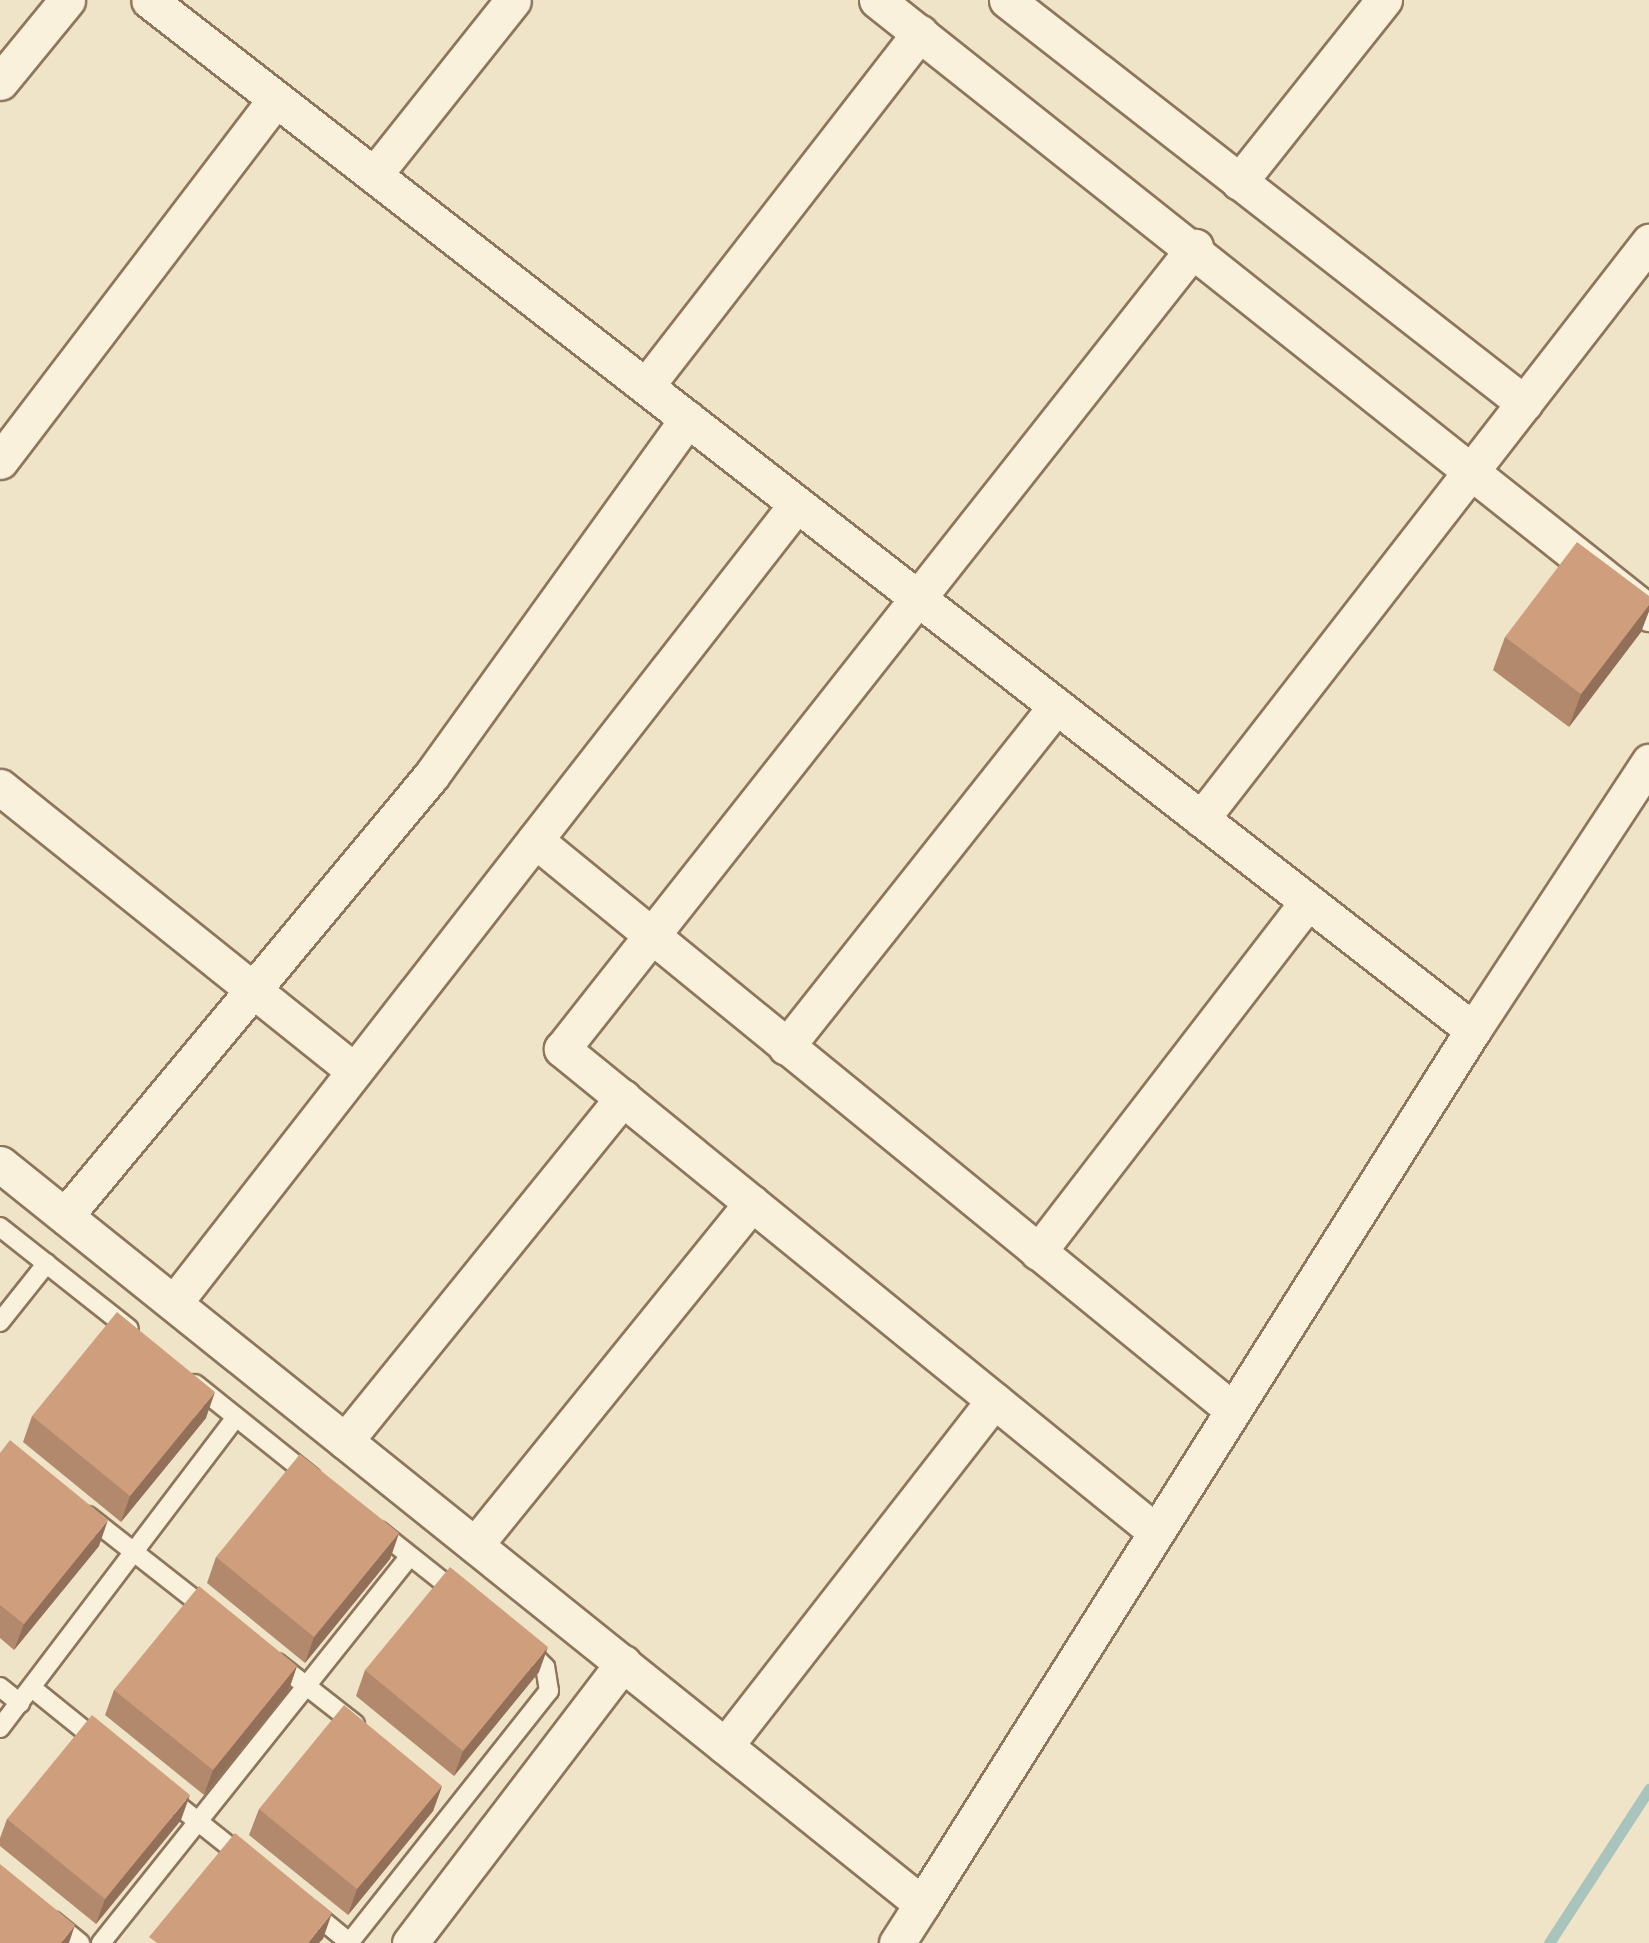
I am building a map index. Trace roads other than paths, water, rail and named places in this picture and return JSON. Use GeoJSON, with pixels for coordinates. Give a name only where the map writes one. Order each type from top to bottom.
{"type":"FeatureCollection","features":[{"type":"Feature","properties":{"kind":"street"},"geometry":{"type":"LineString","coordinates":[[0,82],[67,0]]}},
{"type":"Feature","properties":{"kind":"street"},"geometry":{"type":"LineString","coordinates":[[149,0],[1472,1030]]}},
{"type":"Feature","properties":{"kind":"street"},"geometry":{"type":"LineString","coordinates":[[374,176],[513,0]]}},
{"type":"Feature","properties":{"kind":"street"},"geometry":{"type":"LineString","coordinates":[[877,0],[1195,247],[1469,474],[1649,613]]}},
{"type":"Feature","properties":{"kind":"street"},"geometry":{"type":"LineString","coordinates":[[1007,0],[1524,403]]}},
{"type":"Feature","properties":{"kind":"street"},"geometry":{"type":"LineString","coordinates":[[1239,182],[1384,0]]}},
{"type":"Feature","properties":{"kind":"street"},"geometry":{"type":"LineString","coordinates":[[646,386],[920,33]]}},
{"type":"Feature","properties":{"kind":"street"},"geometry":{"type":"LineString","coordinates":[[0,461],[276,99]]}},
{"type":"Feature","properties":{"kind":"street"},"geometry":{"type":"LineString","coordinates":[[1202,819],[1649,242]]}},
{"type":"Feature","properties":{"kind":"street"},"geometry":{"type":"LineString","coordinates":[[1156,1532],[562,1048],[1195,247]]}},
{"type":"Feature","properties":{"kind":"street"},"geometry":{"type":"LineString","coordinates":[[65,1216],[431,776],[688,420]]}},
{"type":"Feature","properties":{"kind":"street"},"geometry":{"type":"LineString","coordinates":[[174,1303],[797,504]]}},
{"type":"Feature","properties":{"kind":"street"},"geometry":{"type":"LineString","coordinates":[[786,1046],[1056,706]]}},
{"type":"Feature","properties":{"kind":"street"},"geometry":{"type":"LineString","coordinates":[[897,1943],[1472,1030],[1649,762]]}},
{"type":"Feature","properties":{"kind":"street"},"geometry":{"type":"LineString","coordinates":[[0,786],[354,1072]]}},
{"type":"Feature","properties":{"kind":"street"},"geometry":{"type":"LineString","coordinates":[[535,840],[1233,1410]]}},
{"type":"Feature","properties":{"kind":"street"},"geometry":{"type":"LineString","coordinates":[[1038,1252],[1308,902]]}},
{"type":"Feature","properties":{"kind":"street"},"geometry":{"type":"LineString","coordinates":[[345,1441],[623,1098]]}},
{"type":"Feature","properties":{"kind":"street"},"geometry":{"type":"LineString","coordinates":[[0,1164],[922,1904]]}},
{"type":"Feature","properties":{"kind":"street"},"geometry":{"type":"LineString","coordinates":[[474,1545],[752,1203]]}},
{"type":"Feature","properties":{"kind":"street"},"geometry":{"type":"LineString","coordinates":[[725,1746],[994,1400]]}},
{"type":"Feature","properties":{"kind":"street"},"geometry":{"type":"LineString","coordinates":[[410,1943],[622,1663]]}},
{"type":"Feature","properties":{"kind":"lane"},"geometry":{"type":"LineString","coordinates":[[0,1227],[149,1346]]}},
{"type":"Feature","properties":{"kind":"lane"},"geometry":{"type":"LineString","coordinates":[[0,1322],[46,1263]]}},
{"type":"Feature","properties":{"kind":"lane"},"geometry":{"type":"LineString","coordinates":[[178,1370],[323,1486]]}},
{"type":"Feature","properties":{"kind":"lane"},"geometry":{"type":"LineString","coordinates":[[0,1728],[136,1556],[236,1417]]}},
{"type":"Feature","properties":{"kind":"lane"},"geometry":{"type":"LineString","coordinates":[[76,1506],[230,1627]]}},
{"type":"Feature","properties":{"kind":"lane"},"geometry":{"type":"LineString","coordinates":[[367,1521],[473,1605]]}},
{"type":"Feature","properties":{"kind":"lane"},"geometry":{"type":"LineString","coordinates":[[101,1943],[410,1556]]}},
{"type":"Feature","properties":{"kind":"lane"},"geometry":{"type":"LineString","coordinates":[[289,1894],[349,1943],[450,1799],[549,1691],[545,1667],[504,1630]]}},
{"type":"Feature","properties":{"kind":"lane"},"geometry":{"type":"LineString","coordinates":[[260,1651],[367,1734]]}},
{"type":"Feature","properties":{"kind":"lane"},"geometry":{"type":"LineString","coordinates":[[0,1687],[26,1696],[123,1761]]}},
{"type":"Feature","properties":{"kind":"lane"},"geometry":{"type":"LineString","coordinates":[[154,1786],[259,1870]]}},
{"type":"Feature","properties":{"kind":"lane"},"geometry":{"type":"LineString","coordinates":[[40,1910],[80,1943]]}},
{"type":"Feature","properties":{"kind":"waterway"},"geometry":{"type":"LineString","coordinates":[[1549,1943],[1649,1789]]}}]}
